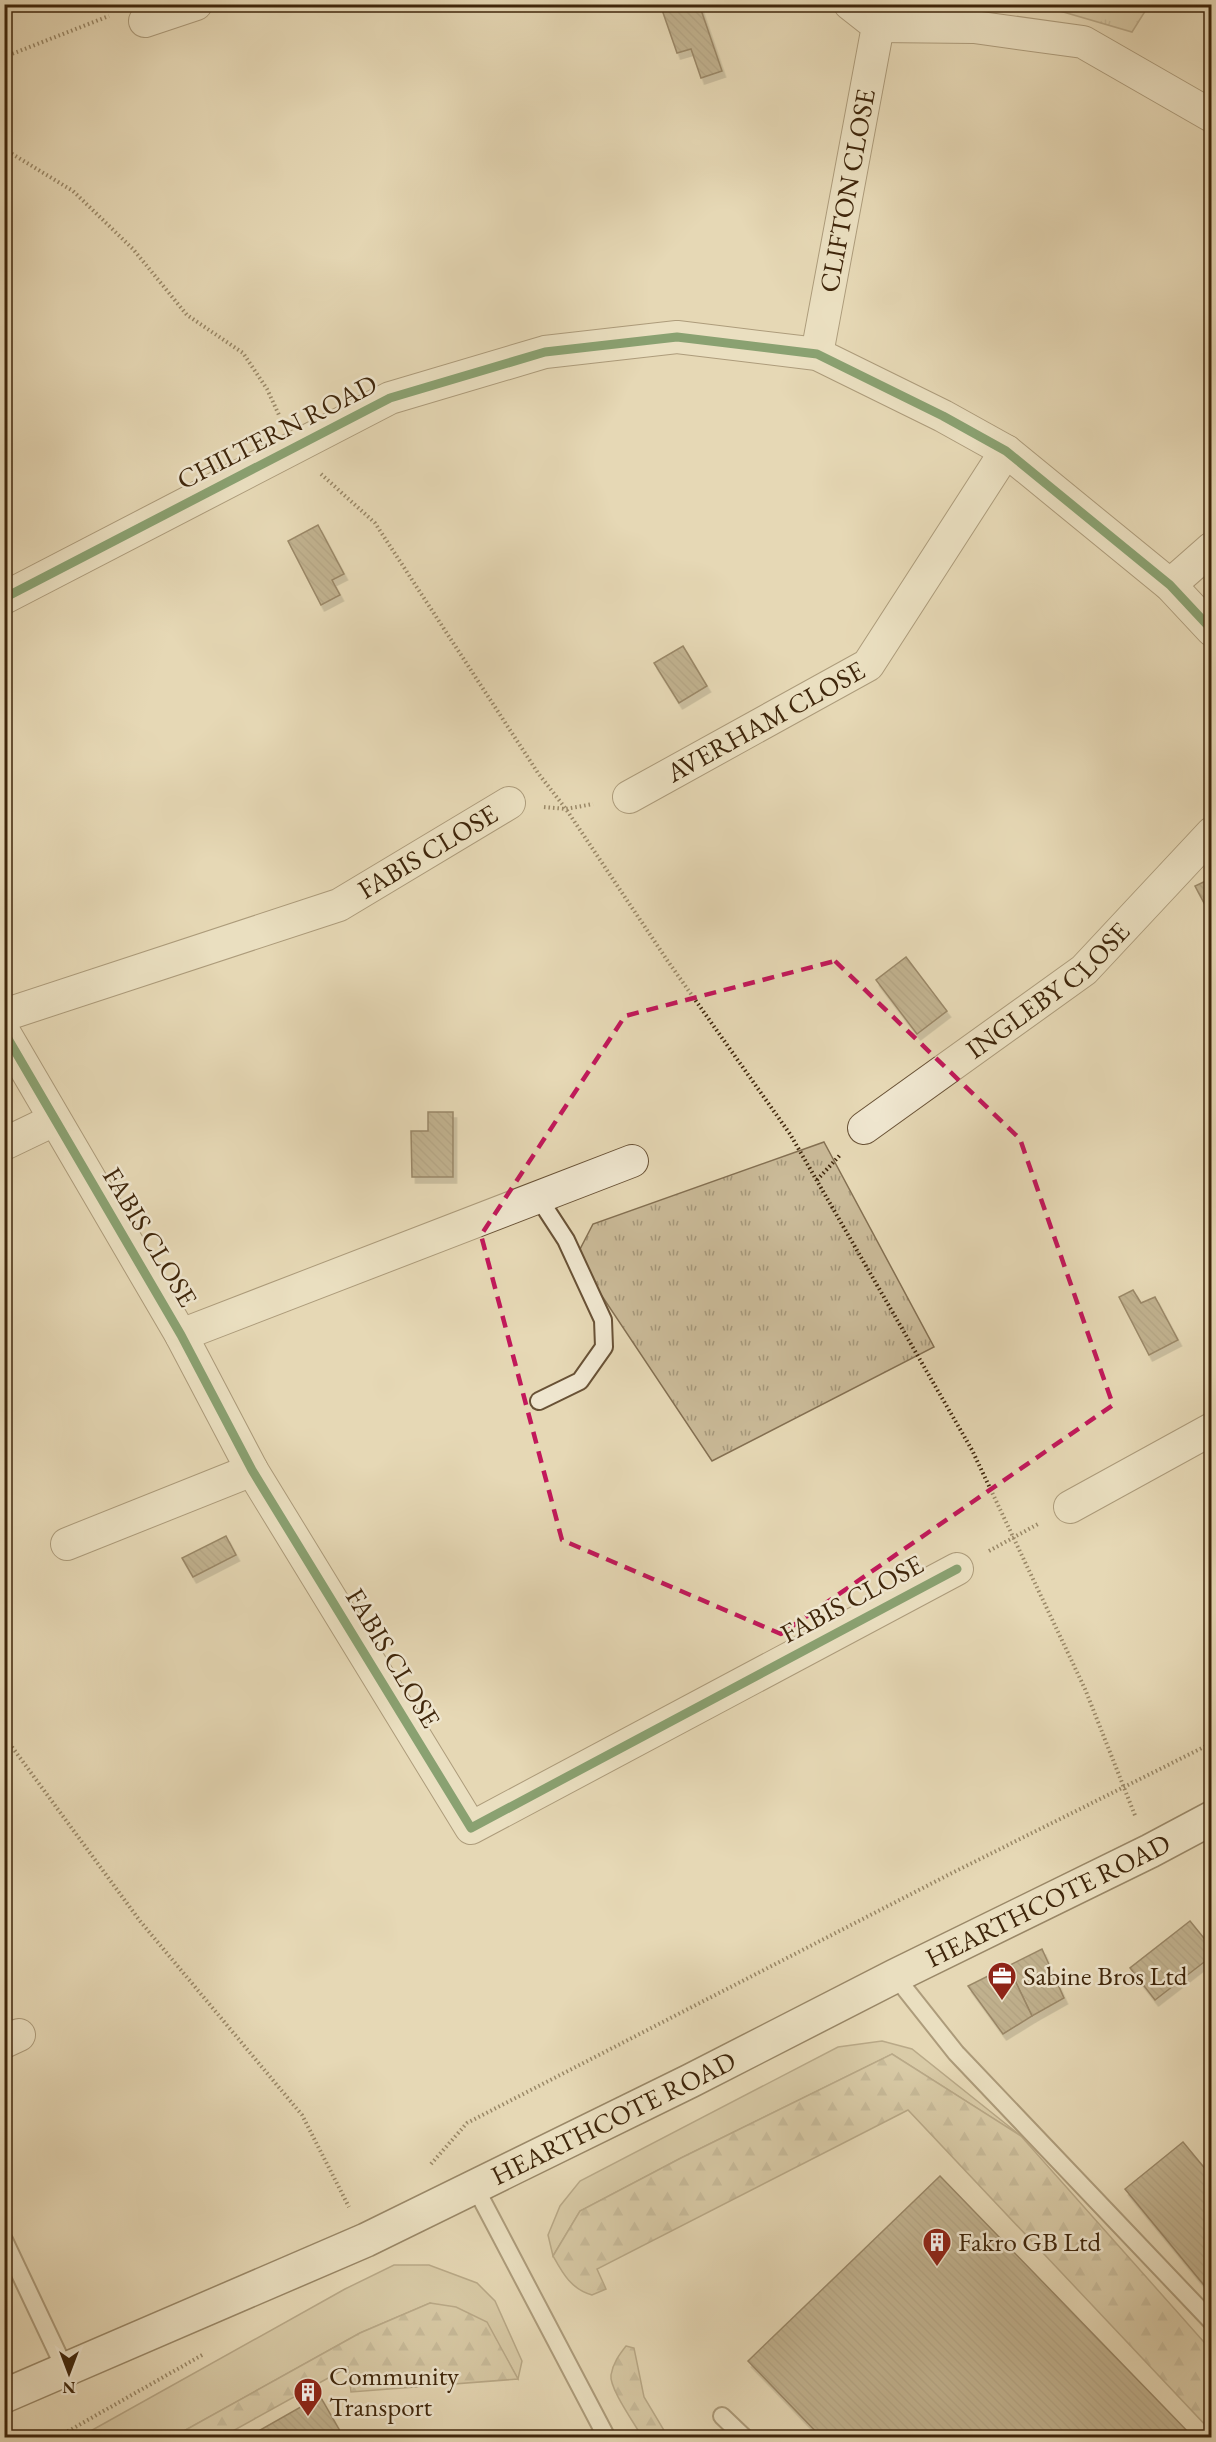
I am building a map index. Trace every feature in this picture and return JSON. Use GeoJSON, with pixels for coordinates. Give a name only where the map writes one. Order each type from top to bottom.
{"type":"FeatureCollection","features":[{"type":"Feature","properties":{"kind":"street"},"geometry":{"type":"LineString","coordinates":[[145,21],[196,4]]}},
{"type":"Feature","properties":{"kind":"street"},"geometry":{"type":"LineString","coordinates":[[850,4],[878,26],[974,27],[1083,42],[1212,116]]}},
{"type":"Feature","properties":{"kind":"street","name":"CLIFTON CLOSE"},"geometry":{"type":"LineString","coordinates":[[817,354],[878,26]]}},
{"type":"Feature","properties":{"kind":"street","name":"CHILTERN ROAD"},"geometry":{"type":"LineString","coordinates":[[4,598],[390,398],[545,352],[677,337],[817,354],[943,416],[1006,451],[1170,585],[1212,630]]}},
{"type":"Feature","properties":{"kind":"street","name":"AVERHAM CLOSE"},"geometry":{"type":"LineString","coordinates":[[629,796],[868,665],[1006,451]]}},
{"type":"Feature","properties":{"kind":"street"},"geometry":{"type":"LineString","coordinates":[[1170,585],[1212,548]]}},
{"type":"Feature","properties":{"kind":"street","name":"FABIS CLOSE"},"geometry":{"type":"LineString","coordinates":[[4,1015],[339,904],[509,803]]}},
{"type":"Feature","properties":{"kind":"street","name":"INGLEBY CLOSE"},"geometry":{"type":"LineString","coordinates":[[864,1128],[1084,970],[1212,833]]}},
{"type":"Feature","properties":{"kind":"street","name":"FABIS CLOSE"},"geometry":{"type":"LineString","coordinates":[[4,1032],[181,1335],[252,1470],[471,1828],[957,1569]]}},
{"type":"Feature","properties":{"kind":"street"},"geometry":{"type":"LineString","coordinates":[[4,1144],[54,1120]]}},
{"type":"Feature","properties":{"kind":"street","name":"FABIS CLOSE"},"geometry":{"type":"LineString","coordinates":[[181,1335],[632,1161]]}},
{"type":"Feature","properties":{"kind":"street"},"geometry":{"type":"LineString","coordinates":[[1070,1506],[1212,1430]]}},
{"type":"Feature","properties":{"kind":"street"},"geometry":{"type":"LineString","coordinates":[[67,1544],[252,1470]]}},
{"type":"Feature","properties":{"kind":"street","name":"HEARTHCOTE ROAD"},"geometry":{"type":"LineString","coordinates":[[4,2396],[366,2240],[1150,1851],[1212,1818]]}},
{"type":"Feature","properties":{"kind":"lane"},"geometry":{"type":"LineString","coordinates":[[538,1197],[566,1240],[603,1320],[604,1347],[580,1381],[539,1401]]}},
{"type":"Feature","properties":{"kind":"lane"},"geometry":{"type":"LineString","coordinates":[[895,1976],[956,2054],[1212,2322]]}},
{"type":"Feature","properties":{"kind":"lane"},"geometry":{"type":"LineString","coordinates":[[475,2187],[607,2438]]}},
{"type":"Feature","properties":{"kind":"lane"},"geometry":{"type":"LineString","coordinates":[[4,2240],[65,2369]]}},
{"type":"Feature","properties":{"kind":"lane"},"geometry":{"type":"LineString","coordinates":[[722,2416],[745,2438]]}},
{"type":"Feature","properties":{"kind":"path"},"geometry":{"type":"LineString","coordinates":[[4,57],[110,15],[145,21]]}},
{"type":"Feature","properties":{"kind":"path"},"geometry":{"type":"LineString","coordinates":[[4,149],[73,191],[133,249],[187,315],[243,353],[267,389],[294,448],[375,523],[538,773],[566,809],[667,960],[790,1134],[972,1450],[1085,1689],[1150,1851]]}},
{"type":"Feature","properties":{"kind":"path"},"geometry":{"type":"LineString","coordinates":[[509,803],[566,809],[629,796]]}},
{"type":"Feature","properties":{"kind":"path"},"geometry":{"type":"LineString","coordinates":[[957,1569],[1070,1506]]}},
{"type":"Feature","properties":{"kind":"path"},"geometry":{"type":"LineString","coordinates":[[4,1736],[140,1921],[302,2115],[366,2240]]}},
{"type":"Feature","properties":{"kind":"path"},"geometry":{"type":"LineString","coordinates":[[428,2168],[467,2123],[1212,1743]]}},
{"type":"Feature","properties":{"kind":"highlighted area"},"geometry":{"type":"Polygon","coordinates":[[[835,961],[1020,1139],[1113,1405],[781,1634],[562,1540],[481,1235],[625,1016],[835,961]]]}},
{"type":"Feature","properties":{"kind":"green space"},"geometry":{"type":"Polygon","coordinates":[[[1064,5],[1149,5],[1132,32],[1060,11],[1064,5]]]}},
{"type":"Feature","properties":{"kind":"green space"},"geometry":{"type":"Polygon","coordinates":[[[824,1142],[934,1347],[712,1461],[576,1257],[593,1224],[824,1142]]]}},
{"type":"Feature","properties":{"kind":"green space"},"geometry":{"type":"Polygon","coordinates":[[[882,2041],[912,2049],[1021,2136],[892,2054],[681,2158],[580,2211],[553,2256],[548,2235],[560,2206],[580,2181],[838,2047],[882,2041]]]}},
{"type":"Feature","properties":{"kind":"green space"},"geometry":{"type":"Polygon","coordinates":[[[892,2054],[1021,2136],[1211,2350],[1211,2431],[908,2110],[597,2269],[606,2289],[592,2295],[578,2289],[564,2275],[553,2256],[580,2211],[681,2158],[892,2054]]]}},
{"type":"Feature","properties":{"kind":"green space"},"geometry":{"type":"Polygon","coordinates":[[[394,2265],[429,2265],[477,2283],[495,2301],[522,2361],[518,2379],[486,2322],[430,2303],[360,2333],[173,2437],[78,2438],[345,2289],[394,2265]]]}},
{"type":"Feature","properties":{"kind":"green space"},"geometry":{"type":"Polygon","coordinates":[[[430,2303],[456,2307],[487,2322],[518,2379],[351,2392],[348,2367],[222,2437],[173,2437],[360,2333],[430,2303]]]}},
{"type":"Feature","properties":{"kind":"green space"},"geometry":{"type":"Polygon","coordinates":[[[626,2346],[634,2348],[644,2397],[668,2437],[642,2437],[614,2388],[611,2381],[612,2371],[626,2346]]]}},
{"type":"Feature","properties":{"kind":"building"},"geometry":{"type":"Polygon","coordinates":[[[660,4],[699,4],[722,71],[701,78],[691,49],[677,53],[660,4]]]}},
{"type":"Feature","properties":{"kind":"building"},"geometry":{"type":"Polygon","coordinates":[[[318,525],[344,574],[332,580],[340,595],[321,605],[288,541],[318,525]]]}},
{"type":"Feature","properties":{"kind":"building"},"geometry":{"type":"Polygon","coordinates":[[[683,646],[707,686],[679,703],[654,663],[683,646]]]}},
{"type":"Feature","properties":{"kind":"building"},"geometry":{"type":"Polygon","coordinates":[[[1212,878],[1212,918],[1195,886],[1212,878]]]}},
{"type":"Feature","properties":{"kind":"building"},"geometry":{"type":"Polygon","coordinates":[[[906,957],[947,1011],[917,1034],[876,980],[906,957]]]}},
{"type":"Feature","properties":{"kind":"building"},"geometry":{"type":"Polygon","coordinates":[[[428,1112],[453,1112],[453,1177],[412,1177],[411,1131],[428,1131],[428,1112]]]}},
{"type":"Feature","properties":{"kind":"building"},"geometry":{"type":"Polygon","coordinates":[[[1133,1290],[1141,1303],[1155,1297],[1178,1340],[1149,1355],[1119,1297],[1133,1290]]]}},
{"type":"Feature","properties":{"kind":"building"},"geometry":{"type":"Polygon","coordinates":[[[226,1536],[236,1555],[193,1577],[182,1558],[226,1536]]]}},
{"type":"Feature","properties":{"kind":"building"},"geometry":{"type":"Polygon","coordinates":[[[1190,1921],[1212,1948],[1212,1956],[1155,2000],[1130,1968],[1190,1921]]]}},
{"type":"Feature","properties":{"kind":"building"},"geometry":{"type":"Polygon","coordinates":[[[1042,1949],[1064,1998],[1032,2016],[1008,1966],[1042,1949]]]}},
{"type":"Feature","properties":{"kind":"building","name":"Sabine Bros Ltd"},"geometry":{"type":"Polygon","coordinates":[[[1008,1966],[1032,2016],[1003,2034],[968,1986],[1008,1966]]]}},
{"type":"Feature","properties":{"kind":"building"},"geometry":{"type":"Polygon","coordinates":[[[1183,2142],[1212,2177],[1212,2295],[1125,2189],[1183,2142]]]}},
{"type":"Feature","properties":{"kind":"building","name":"Fakro GB Ltd"},"geometry":{"type":"Polygon","coordinates":[[[940,2176],[1194,2438],[822,2438],[748,2361],[940,2176]]]}},
{"type":"Feature","properties":{"kind":"building","name":"Community Transport"},"geometry":{"type":"Polygon","coordinates":[[[320,2396],[344,2438],[246,2438],[320,2396]]]}},
{"type":"Feature","properties":{"kind":"cycle path"},"geometry":{"type":"LineString","coordinates":[[4,598],[390,398],[545,352],[677,337],[817,354],[943,416],[1006,451],[1170,585],[1212,630]]}},
{"type":"Feature","properties":{"kind":"cycle path"},"geometry":{"type":"LineString","coordinates":[[4,1032],[181,1335],[252,1470],[471,1828],[957,1569]]}},
{"type":"Feature","properties":{"kind":"place","name":"Sabine Bros Ltd"},"geometry":{"type":"Point","coordinates":[1002,2002]}},
{"type":"Feature","properties":{"kind":"place","name":"Fakro GB Ltd"},"geometry":{"type":"Point","coordinates":[937,2268]}},
{"type":"Feature","properties":{"kind":"place","name":"Community Transport"},"geometry":{"type":"Point","coordinates":[308,2418]}}]}
